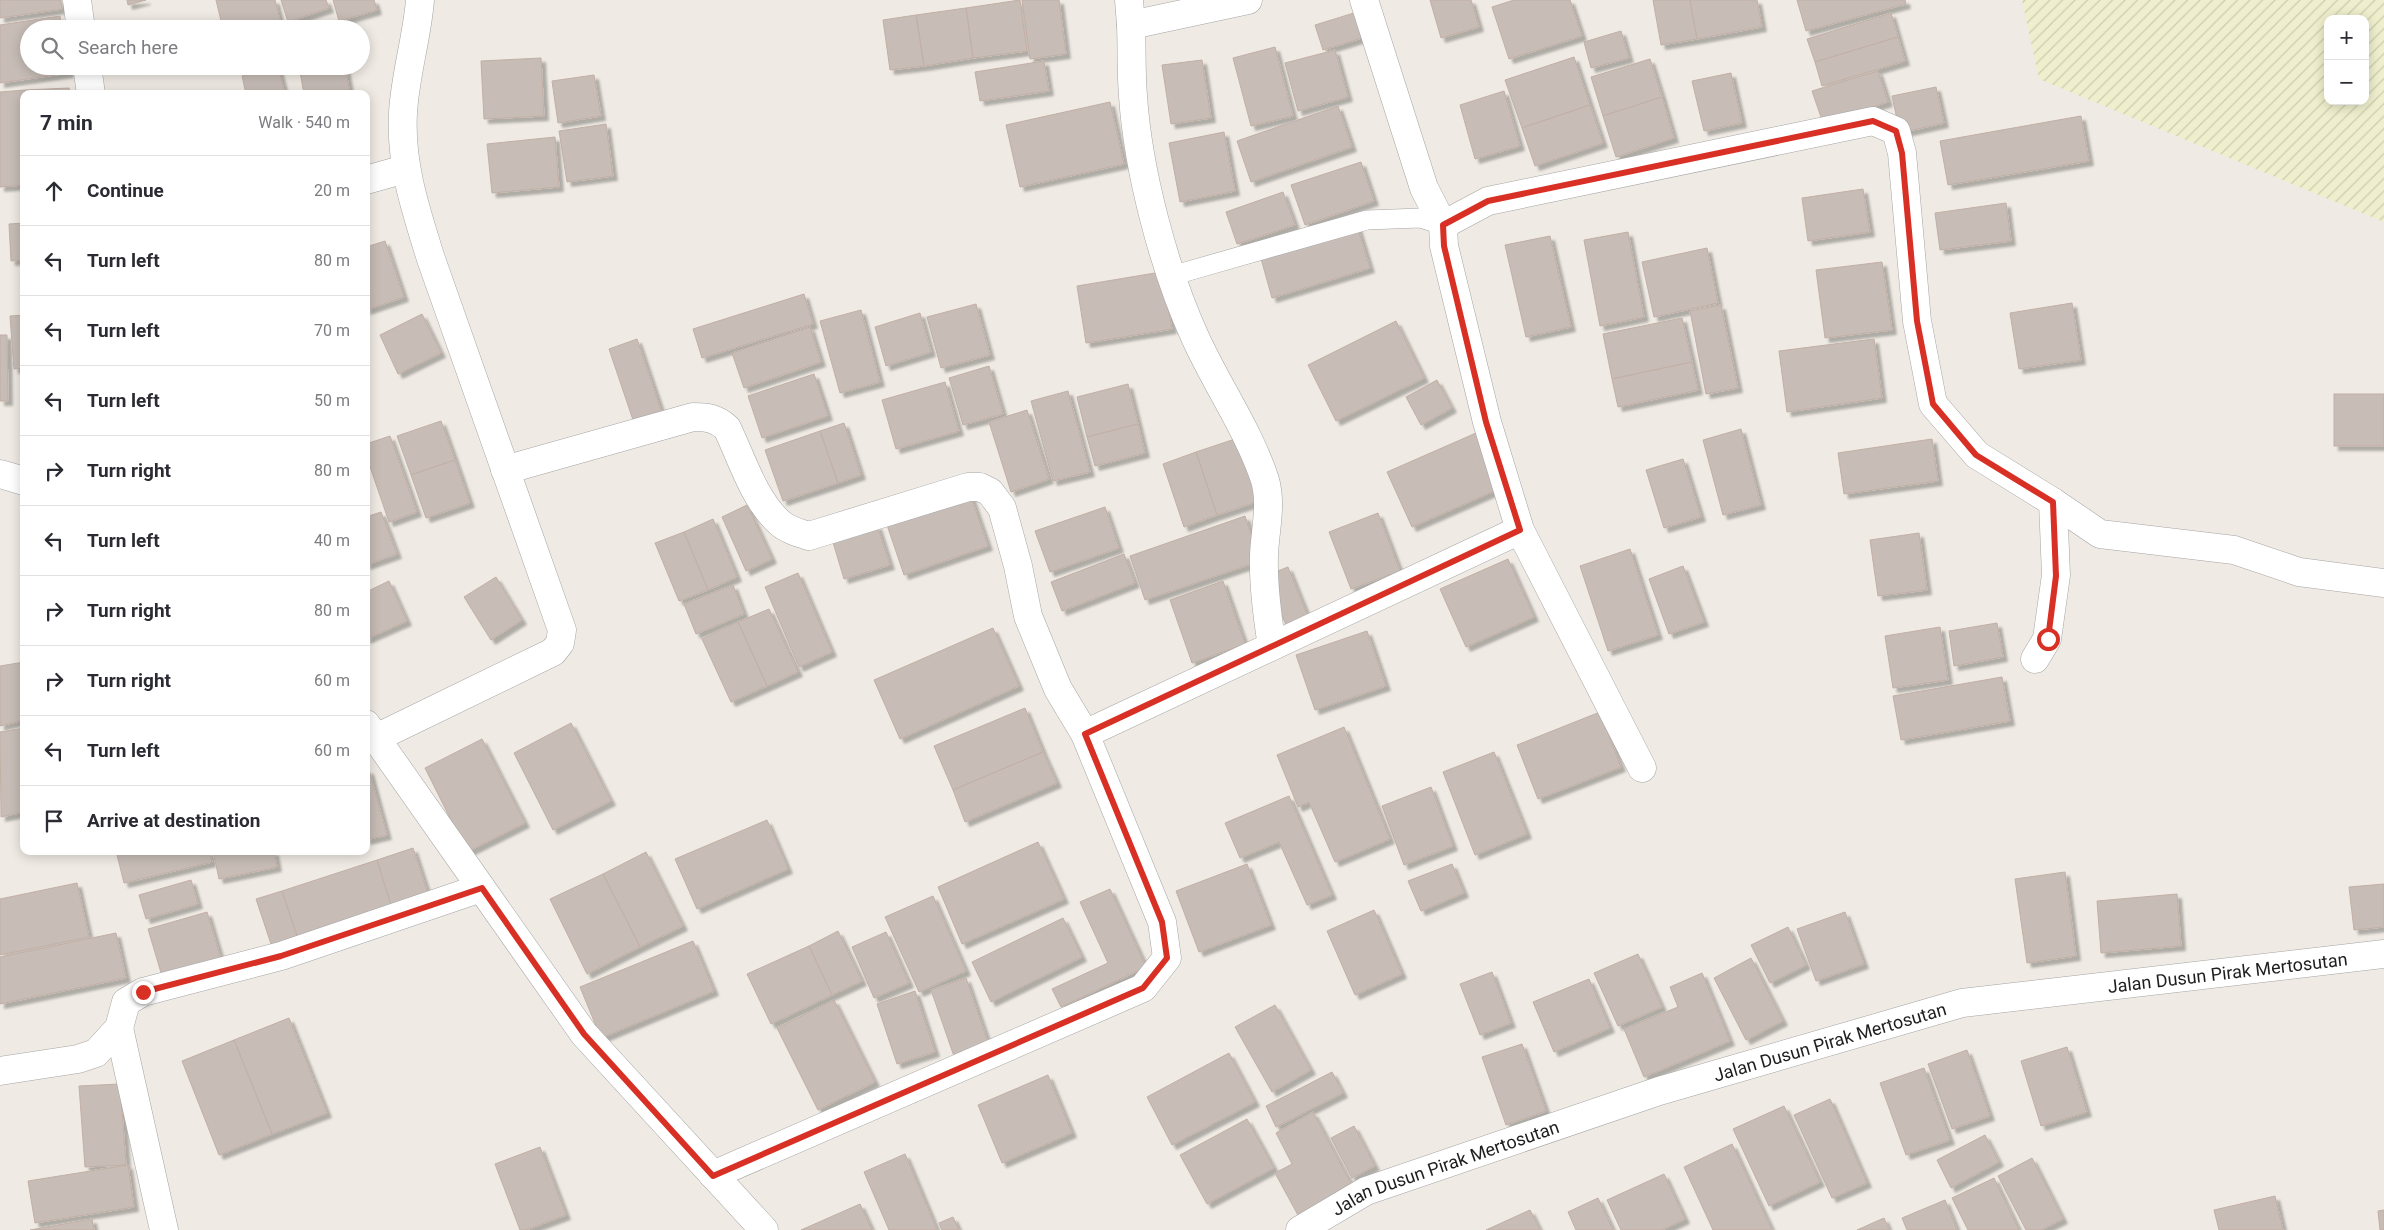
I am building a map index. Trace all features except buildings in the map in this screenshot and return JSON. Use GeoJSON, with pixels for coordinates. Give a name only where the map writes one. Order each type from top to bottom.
{"type":"FeatureCollection","features":[{"type":"Feature","properties":{"kind":"street"},"geometry":{"type":"LineString","coordinates":[[77,0],[80,20]]}},
{"type":"Feature","properties":{"kind":"street"},"geometry":{"type":"LineString","coordinates":[[420,0],[418,25],[409,67],[403,114],[406,169],[412,198],[431,259],[504,470],[562,630],[560,643],[553,652],[371,731],[584,1034],[764,1230]]}},
{"type":"Feature","properties":{"kind":"street"},"geometry":{"type":"LineString","coordinates":[[1248,0],[1130,12],[1133,97],[1140,152],[1171,276],[1195,337],[1250,447],[1266,484],[1269,503],[1264,554],[1264,593],[1272,646]]}},
{"type":"Feature","properties":{"kind":"street"},"geometry":{"type":"LineString","coordinates":[[1364,0],[1424,188],[1443,225],[1444,246],[1486,422],[1520,530],[1642,768]]}},
{"type":"Feature","properties":{"kind":"street"},"geometry":{"type":"LineString","coordinates":[[88,75],[90,90]]}},
{"type":"Feature","properties":{"kind":"street"},"geometry":{"type":"LineString","coordinates":[[1443,225],[1488,201],[1873,121],[1896,131],[1902,153],[1917,321],[1933,404],[1976,455],[2053,502],[2100,534],[2234,550],[2299,572],[2384,583]]}},
{"type":"Feature","properties":{"kind":"street"},"geometry":{"type":"LineString","coordinates":[[370,179],[406,169]]}},
{"type":"Feature","properties":{"kind":"street"},"geometry":{"type":"LineString","coordinates":[[504,470],[693,417],[708,417],[719,421],[727,428],[760,498],[781,524],[794,532],[809,536],[968,488],[980,487],[990,492],[1002,508],[1018,566],[1028,616],[1058,689],[1085,734],[1162,922],[1167,958],[1143,988],[713,1176]]}},
{"type":"Feature","properties":{"kind":"street"},"geometry":{"type":"LineString","coordinates":[[0,474],[20,480]]}},
{"type":"Feature","properties":{"kind":"street"},"geometry":{"type":"LineString","coordinates":[[2035,659],[2048,639],[2056,576],[2053,502]]}},
{"type":"Feature","properties":{"kind":"street"},"geometry":{"type":"LineString","coordinates":[[1085,734],[1520,530]]}},
{"type":"Feature","properties":{"kind":"street"},"geometry":{"type":"LineString","coordinates":[[0,1071],[78,1059],[96,1054],[119,1028],[126,1002],[143,992],[281,956],[482,888]]}},
{"type":"Feature","properties":{"kind":"street","name":"Jalan Dusun Pirak Mertosutan"},"geometry":{"type":"LineString","coordinates":[[1300,1230],[1366,1192],[1404,1178],[1659,1091],[1962,1003],[2384,954]]}},
{"type":"Feature","properties":{"kind":"street"},"geometry":{"type":"LineString","coordinates":[[119,1028],[164,1230]]}},
{"type":"Feature","properties":{"kind":"lane"},"geometry":{"type":"LineString","coordinates":[[1171,276],[1367,220],[1420,218],[1443,225]]}},
{"type":"Feature","properties":{"kind":"green space"},"geometry":{"type":"Polygon","coordinates":[[[2022,0],[2384,0],[2384,222],[2039,79],[2022,0]]]}},
{"type":"Feature","properties":{"kind":"route"},"geometry":{"type":"LineString","coordinates":[[143,992],[281,956],[482,888],[584,1034],[713,1176],[1143,988],[1167,958],[1162,922],[1085,734],[1520,530],[1486,422],[1444,246],[1443,225],[1488,201],[1873,121],[1896,131],[1902,153],[1917,321],[1933,404],[1976,455],[2053,502],[2056,576],[2048,639]]}}]}
